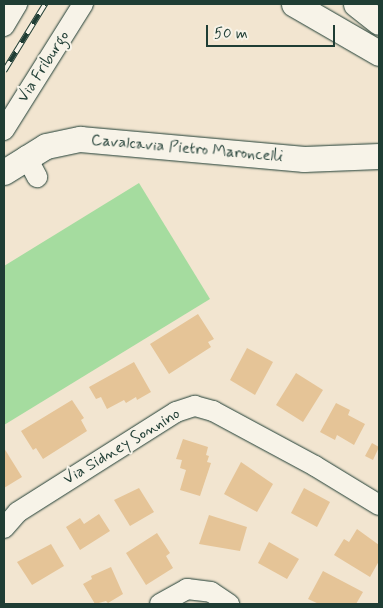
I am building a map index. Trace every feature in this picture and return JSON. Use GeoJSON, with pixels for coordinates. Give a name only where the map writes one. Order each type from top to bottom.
{"type":"FeatureCollection","features":[{"type":"Feature","properties":{"kind":"main road"},"geometry":{"type":"LineString","coordinates":[[294,4],[379,53]]}},
{"type":"Feature","properties":{"kind":"main road"},"geometry":{"type":"LineString","coordinates":[[356,4],[379,22]]}},
{"type":"Feature","properties":{"kind":"main road","name":"Cavalcavia Pietro Maroncelli"},"geometry":{"type":"LineString","coordinates":[[4,172],[32,167],[46,146],[80,139],[304,159],[379,156]]}},
{"type":"Feature","properties":{"kind":"street"},"geometry":{"type":"LineString","coordinates":[[4,26],[17,4]]}},
{"type":"Feature","properties":{"kind":"street","name":"Via Friburgo"},"geometry":{"type":"LineString","coordinates":[[4,130],[83,4]]}},
{"type":"Feature","properties":{"kind":"street","name":"Via Sidney Sonnino"},"geometry":{"type":"LineString","coordinates":[[4,528],[27,506],[176,412],[195,406],[213,411],[377,499]]}},
{"type":"Feature","properties":{"kind":"street"},"geometry":{"type":"LineString","coordinates":[[160,604],[187,589],[211,592],[229,604]]}},
{"type":"Feature","properties":{"kind":"green space"},"geometry":{"type":"Polygon","coordinates":[[[139,183],[210,299],[4,425],[4,266],[139,183]]]}},
{"type":"Feature","properties":{"kind":"building"},"geometry":{"type":"Polygon","coordinates":[[[198,314],[214,339],[208,342],[211,347],[169,374],[150,344],[198,314]]]}},
{"type":"Feature","properties":{"kind":"building"},"geometry":{"type":"Polygon","coordinates":[[[247,348],[273,362],[255,395],[230,380],[247,348]]]}},
{"type":"Feature","properties":{"kind":"building"},"geometry":{"type":"Polygon","coordinates":[[[134,362],[151,392],[137,400],[136,397],[126,403],[124,400],[107,409],[101,397],[96,399],[89,387],[134,362]]]}},
{"type":"Feature","properties":{"kind":"building"},"geometry":{"type":"Polygon","coordinates":[[[296,373],[323,390],[303,422],[276,405],[296,373]]]}},
{"type":"Feature","properties":{"kind":"building"},"geometry":{"type":"Polygon","coordinates":[[[72,400],[84,418],[81,420],[87,431],[43,459],[36,448],[33,450],[21,431],[72,400]]]}},
{"type":"Feature","properties":{"kind":"building"},"geometry":{"type":"Polygon","coordinates":[[[336,403],[350,410],[348,415],[365,424],[354,445],[337,435],[335,440],[320,432],[336,403]]]}},
{"type":"Feature","properties":{"kind":"building"},"geometry":{"type":"Polygon","coordinates":[[[183,439],[208,447],[206,455],[209,456],[207,462],[211,463],[200,496],[180,490],[186,470],[180,468],[182,460],[176,459],[183,439]]]}},
{"type":"Feature","properties":{"kind":"building"},"geometry":{"type":"Polygon","coordinates":[[[372,443],[379,447],[373,460],[365,456],[372,443]]]}},
{"type":"Feature","properties":{"kind":"building"},"geometry":{"type":"Polygon","coordinates":[[[4,448],[22,477],[4,488],[4,448]]]}},
{"type":"Feature","properties":{"kind":"building"},"geometry":{"type":"Polygon","coordinates":[[[241,462],[273,484],[257,512],[224,494],[241,462]]]}},
{"type":"Feature","properties":{"kind":"building"},"geometry":{"type":"Polygon","coordinates":[[[139,488],[154,512],[130,526],[114,500],[139,488]]]}},
{"type":"Feature","properties":{"kind":"building"},"geometry":{"type":"Polygon","coordinates":[[[304,488],[330,502],[317,527],[291,513],[304,488]]]}},
{"type":"Feature","properties":{"kind":"building"},"geometry":{"type":"Polygon","coordinates":[[[99,514],[110,531],[80,550],[66,527],[80,518],[84,524],[99,514]]]}},
{"type":"Feature","properties":{"kind":"building"},"geometry":{"type":"Polygon","coordinates":[[[209,515],[247,527],[240,551],[199,544],[209,515]]]}},
{"type":"Feature","properties":{"kind":"building"},"geometry":{"type":"Polygon","coordinates":[[[357,529],[379,545],[379,561],[370,577],[334,555],[344,539],[349,542],[357,529]]]}},
{"type":"Feature","properties":{"kind":"building"},"geometry":{"type":"Polygon","coordinates":[[[157,533],[170,553],[166,556],[173,568],[146,585],[126,553],[157,533]]]}},
{"type":"Feature","properties":{"kind":"building"},"geometry":{"type":"Polygon","coordinates":[[[269,542],[299,559],[287,579],[258,563],[269,542]]]}},
{"type":"Feature","properties":{"kind":"building"},"geometry":{"type":"Polygon","coordinates":[[[51,544],[64,566],[32,585],[17,562],[51,544]]]}},
{"type":"Feature","properties":{"kind":"building"},"geometry":{"type":"Polygon","coordinates":[[[111,567],[123,594],[108,603],[106,601],[95,604],[83,584],[92,579],[91,576],[111,567]]]}},
{"type":"Feature","properties":{"kind":"building"},"geometry":{"type":"Polygon","coordinates":[[[323,571],[363,592],[356,604],[319,604],[308,599],[323,571]]]}},
{"type":"Feature","properties":{"kind":"railway"},"geometry":{"type":"LineString","coordinates":[[4,71],[45,4]]}}]}
